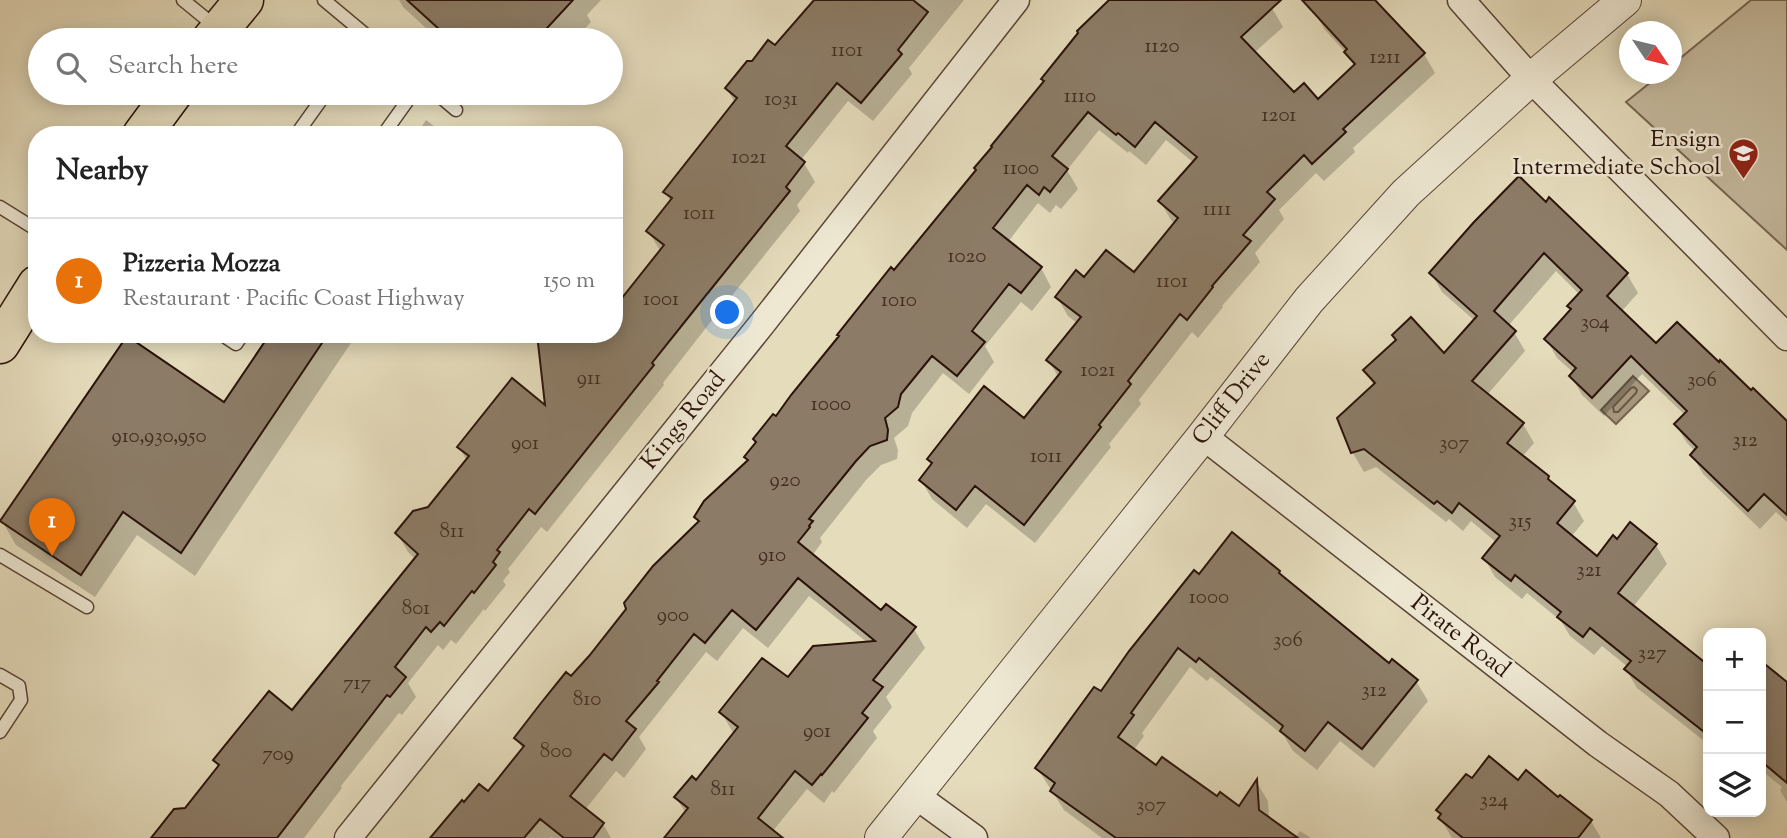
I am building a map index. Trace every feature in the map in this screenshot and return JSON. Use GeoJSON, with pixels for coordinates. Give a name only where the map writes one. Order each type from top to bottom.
{"type":"FeatureCollection","features":[{"type":"Feature","properties":{"kind":"highway"},"geometry":{"type":"LineString","coordinates":[[221,28],[244,0]]}},
{"type":"Feature","properties":{"kind":"highway"},"geometry":{"type":"LineString","coordinates":[[149,126],[164,105]]}},
{"type":"Feature","properties":{"kind":"highway"},"geometry":{"type":"LineString","coordinates":[[0,344],[28,299]]}},
{"type":"Feature","properties":{"kind":"street","name":"Kings Road"},"geometry":{"type":"LineString","coordinates":[[348,838],[761,325],[1016,0]]}},
{"type":"Feature","properties":{"kind":"street"},"geometry":{"type":"LineString","coordinates":[[1461,0],[1531,79],[1787,337]]}},
{"type":"Feature","properties":{"kind":"street","name":"Cliff Drive"},"geometry":{"type":"LineString","coordinates":[[881,838],[1309,300],[1406,193],[1531,79],[1625,0]]}},
{"type":"Feature","properties":{"kind":"street","name":"Pirate Road"},"geometry":{"type":"LineString","coordinates":[[1203,436],[1598,744],[1669,794],[1716,838]]}},
{"type":"Feature","properties":{"kind":"street"},"geometry":{"type":"LineString","coordinates":[[915,796],[974,838]]}},
{"type":"Feature","properties":{"kind":"lane"},"geometry":{"type":"LineString","coordinates":[[183,0],[209,28]]}},
{"type":"Feature","properties":{"kind":"lane"},"geometry":{"type":"LineString","coordinates":[[324,0],[356,28]]}},
{"type":"Feature","properties":{"kind":"lane"},"geometry":{"type":"LineString","coordinates":[[302,126],[317,105]]}},
{"type":"Feature","properties":{"kind":"lane"},"geometry":{"type":"LineString","coordinates":[[389,126],[404,105]]}},
{"type":"Feature","properties":{"kind":"lane"},"geometry":{"type":"LineString","coordinates":[[450,105],[456,110]]}},
{"type":"Feature","properties":{"kind":"lane"},"geometry":{"type":"LineString","coordinates":[[0,207],[28,224]]}},
{"type":"Feature","properties":{"kind":"lane"},"geometry":{"type":"LineString","coordinates":[[0,555],[87,607]]}},
{"type":"Feature","properties":{"kind":"lane"},"geometry":{"type":"LineString","coordinates":[[0,675],[19,686],[21,700],[0,733]]}},
{"type":"Feature","properties":{"kind":"shaded area","name":"Ensign Intermediate School"},"geometry":{"type":"Polygon","coordinates":[[[1751,0],[1787,0],[1787,250],[1626,102],[1648,84],[1682,84],[1682,57],[1751,0]]]}},
{"type":"Feature","properties":{"kind":"water"},"geometry":{"type":"Polygon","coordinates":[[[1633,376],[1649,391],[1616,424],[1601,410],[1633,376]]]}},
{"type":"Feature","properties":{"kind":"building"},"geometry":{"type":"Polygon","coordinates":[[[407,0],[573,0],[547,28],[438,28],[407,0]]]}},
{"type":"Feature","properties":{"kind":"building"},"geometry":{"type":"Polygon","coordinates":[[[814,0],[913,0],[928,12],[898,50],[902,54],[861,103],[837,83],[786,146],[805,162],[786,187],[790,191],[535,514],[529,509],[497,550],[500,552],[493,562],[496,565],[474,593],[472,591],[444,626],[440,622],[431,632],[426,627],[395,667],[406,677],[390,697],[387,695],[277,838],[151,838],[174,809],[185,808],[219,765],[213,760],[269,691],[292,710],[418,554],[395,533],[413,511],[428,507],[469,456],[457,447],[512,378],[545,405],[538,343],[623,343],[623,297],[664,245],[646,231],[672,198],[663,192],[737,98],[725,88],[768,40],[775,45],[814,0]]]}},
{"type":"Feature","properties":{"kind":"building"},"geometry":{"type":"Polygon","coordinates":[[[1109,0],[1281,0],[1241,37],[1294,92],[1304,83],[1318,99],[1355,64],[1344,52],[1347,49],[1302,0],[1375,0],[1425,53],[1343,129],[1346,132],[1312,164],[1304,155],[1267,192],[1275,199],[1243,235],[1251,241],[1187,320],[1180,314],[1128,381],[1131,384],[1099,425],[1101,427],[1024,525],[975,486],[956,510],[919,480],[932,463],[927,459],[984,386],[1024,418],[1061,372],[1046,360],[1081,317],[1055,297],[1076,270],[1084,277],[1106,250],[1134,272],[1178,218],[1158,201],[1197,157],[1155,122],[1135,147],[1088,112],[1052,156],[1068,169],[1050,192],[1044,187],[1039,195],[1027,185],[993,228],[1042,267],[1021,293],[1009,284],[972,331],[985,342],[957,376],[932,356],[901,394],[898,407],[885,418],[887,440],[870,446],[856,461],[809,519],[813,521],[798,542],[881,610],[886,604],[916,627],[873,680],[883,687],[862,713],[868,718],[822,775],[812,785],[795,771],[758,818],[783,838],[664,838],[688,808],[674,797],[692,776],[696,780],[738,727],[719,712],[762,658],[788,677],[813,646],[875,641],[798,578],[756,630],[732,610],[705,643],[694,634],[626,721],[636,729],[612,760],[604,754],[570,796],[604,823],[593,838],[564,838],[540,819],[524,838],[430,838],[479,784],[488,791],[524,746],[514,738],[541,703],[566,672],[571,676],[589,656],[626,609],[624,603],[653,566],[699,521],[694,517],[704,501],[748,460],[744,457],[756,442],[753,439],[773,414],[776,416],[891,267],[894,270],[976,170],[974,168],[1044,81],[1041,79],[1077,31],[1109,0]]]}},
{"type":"Feature","properties":{"kind":"building"},"geometry":{"type":"Polygon","coordinates":[[[1519,176],[1546,202],[1549,197],[1628,273],[1607,296],[1656,343],[1677,322],[1787,421],[1787,515],[1764,494],[1748,511],[1690,455],[1697,447],[1674,424],[1687,411],[1631,356],[1592,398],[1569,376],[1576,368],[1544,339],[1571,309],[1567,306],[1582,290],[1544,253],[1494,311],[1516,331],[1472,381],[1524,423],[1507,443],[1549,476],[1548,479],[1575,501],[1557,523],[1597,556],[1613,535],[1617,539],[1630,522],[1657,544],[1618,593],[1703,661],[1703,731],[1624,669],[1631,661],[1590,628],[1583,637],[1557,617],[1561,612],[1515,575],[1511,581],[1482,558],[1500,536],[1459,503],[1452,513],[1437,501],[1434,504],[1364,449],[1351,453],[1337,418],[1375,383],[1363,370],[1396,340],[1392,335],[1411,317],[1444,353],[1477,316],[1429,273],[1519,176]]]}},
{"type":"Feature","properties":{"kind":"building"},"geometry":{"type":"Polygon","coordinates":[[[122,343],[137,343],[224,402],[264,343],[322,343],[181,553],[123,512],[81,575],[0,521],[122,343]]]}},
{"type":"Feature","properties":{"kind":"building"},"geometry":{"type":"Polygon","coordinates":[[[1232,532],[1389,663],[1392,659],[1418,680],[1362,749],[1328,722],[1305,751],[1280,731],[1283,726],[1199,658],[1196,662],[1178,648],[1131,713],[1134,715],[1118,737],[1156,765],[1162,757],[1217,796],[1220,792],[1239,806],[1257,779],[1259,810],[1298,838],[1116,838],[1050,791],[1055,783],[1035,768],[1094,687],[1101,691],[1129,651],[1194,570],[1199,574],[1232,532]]]}},
{"type":"Feature","properties":{"kind":"building"},"geometry":{"type":"Polygon","coordinates":[[[1766,665],[1787,682],[1787,783],[1766,765],[1766,665]]]}},
{"type":"Feature","properties":{"kind":"building"},"geometry":{"type":"Polygon","coordinates":[[[1489,756],[1518,780],[1526,770],[1558,797],[1560,795],[1592,820],[1578,838],[1463,838],[1438,818],[1441,814],[1436,810],[1466,774],[1472,778],[1489,756]]]}},
{"type":"Feature","properties":{"kind":"place","name":"Ensign Intermediate School"},"geometry":{"type":"Point","coordinates":[1744,181]}},
{"type":"Feature","properties":{"kind":"place","name":"Pizzeria Mozza"},"geometry":{"type":"Point","coordinates":[52,556]}}]}
